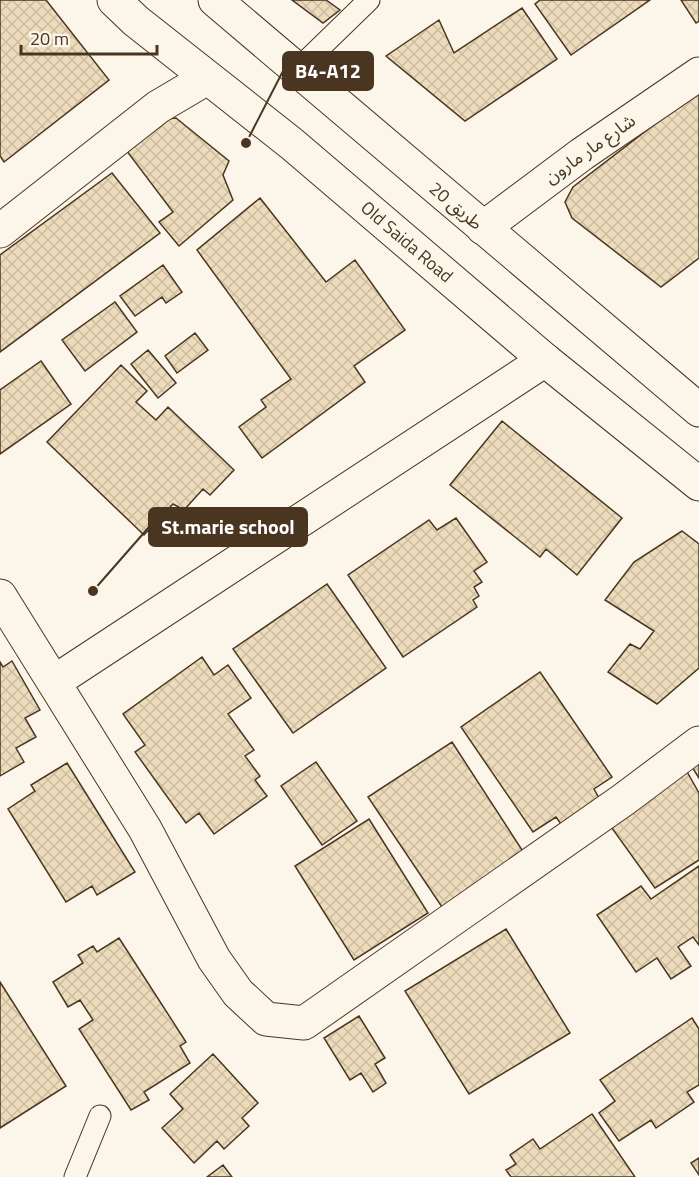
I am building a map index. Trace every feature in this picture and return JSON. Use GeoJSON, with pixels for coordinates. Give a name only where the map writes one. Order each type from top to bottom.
{"type":"FeatureCollection","features":[{"type":"Feature","properties":{"kind":"street","name":"Old Saida Road"},"geometry":{"type":"LineString","coordinates":[[114,0],[136,21],[292,144],[545,360],[699,484]]}},
{"type":"Feature","properties":{"kind":"street","name":"طريق 20"},"geometry":{"type":"LineString","coordinates":[[215,0],[699,410]]}},
{"type":"Feature","properties":{"kind":"street","name":"شارع مار مارون"},"geometry":{"type":"LineString","coordinates":[[483,228],[582,154],[699,74]]}},
{"type":"Feature","properties":{"kind":"street"},"geometry":{"type":"LineString","coordinates":[[0,231],[158,107],[207,78]]}},
{"type":"Feature","properties":{"kind":"street"},"geometry":{"type":"LineString","coordinates":[[54,682],[545,360]]}},
{"type":"Feature","properties":{"kind":"street"},"geometry":{"type":"LineString","coordinates":[[0,596],[145,829],[214,959],[238,993],[266,1019],[304,1023],[623,800],[699,743]]}},
{"type":"Feature","properties":{"kind":"lane"},"geometry":{"type":"LineString","coordinates":[[297,70],[369,0]]}},
{"type":"Feature","properties":{"kind":"lane"},"geometry":{"type":"LineString","coordinates":[[75,1177],[100,1116]]}},
{"type":"Feature","properties":{"kind":"building"},"geometry":{"type":"Polygon","coordinates":[[[0,0],[46,0],[109,80],[4,162],[0,156],[0,0]]]}},
{"type":"Feature","properties":{"kind":"building"},"geometry":{"type":"Polygon","coordinates":[[[292,0],[326,0],[340,10],[323,23],[292,0]]]}},
{"type":"Feature","properties":{"kind":"building"},"geometry":{"type":"Polygon","coordinates":[[[540,0],[650,0],[571,55],[535,4],[540,0]]]}},
{"type":"Feature","properties":{"kind":"building"},"geometry":{"type":"Polygon","coordinates":[[[681,0],[699,0],[699,21],[696,23],[681,0]]]}},
{"type":"Feature","properties":{"kind":"building"},"geometry":{"type":"Polygon","coordinates":[[[522,8],[557,59],[465,121],[386,56],[439,20],[454,53],[522,8]]]}},
{"type":"Feature","properties":{"kind":"building"},"geometry":{"type":"Polygon","coordinates":[[[699,90],[699,258],[661,287],[572,218],[565,202],[573,187],[699,90]]]}},
{"type":"Feature","properties":{"kind":"building"},"geometry":{"type":"Polygon","coordinates":[[[176,118],[229,161],[223,175],[233,200],[179,246],[159,222],[173,212],[123,146],[157,120],[176,118]]]}},
{"type":"Feature","properties":{"kind":"building"},"geometry":{"type":"Polygon","coordinates":[[[112,173],[160,233],[0,352],[0,255],[112,173]]]}},
{"type":"Feature","properties":{"kind":"building"},"geometry":{"type":"Polygon","coordinates":[[[260,198],[326,282],[355,260],[405,330],[354,366],[365,382],[262,458],[239,427],[266,407],[261,400],[291,379],[197,250],[260,198]]]}},
{"type":"Feature","properties":{"kind":"building"},"geometry":{"type":"Polygon","coordinates":[[[163,265],[182,292],[166,303],[162,297],[135,316],[120,296],[163,265]]]}},
{"type":"Feature","properties":{"kind":"building"},"geometry":{"type":"Polygon","coordinates":[[[115,302],[137,332],[85,371],[62,340],[115,302]]]}},
{"type":"Feature","properties":{"kind":"building"},"geometry":{"type":"Polygon","coordinates":[[[195,333],[208,350],[177,373],[165,356],[195,333]]]}},
{"type":"Feature","properties":{"kind":"building"},"geometry":{"type":"Polygon","coordinates":[[[148,350],[176,383],[158,398],[131,364],[148,350]]]}},
{"type":"Feature","properties":{"kind":"building"},"geometry":{"type":"Polygon","coordinates":[[[41,361],[71,404],[0,454],[0,390],[41,361]]]}},
{"type":"Feature","properties":{"kind":"building"},"geometry":{"type":"Polygon","coordinates":[[[121,365],[147,391],[136,402],[156,420],[168,407],[234,470],[210,495],[203,489],[184,510],[173,504],[144,535],[47,442],[121,365]]]}},
{"type":"Feature","properties":{"kind":"building"},"geometry":{"type":"Polygon","coordinates":[[[502,421],[622,518],[577,575],[546,549],[540,557],[450,485],[502,421]]]}},
{"type":"Feature","properties":{"kind":"building"},"geometry":{"type":"Polygon","coordinates":[[[456,518],[487,562],[474,571],[482,582],[474,587],[479,596],[473,600],[477,607],[403,657],[348,575],[429,520],[437,530],[456,518]]]}},
{"type":"Feature","properties":{"kind":"building"},"geometry":{"type":"Polygon","coordinates":[[[682,531],[699,544],[699,668],[657,704],[608,672],[630,644],[640,649],[654,631],[605,600],[634,562],[682,531]]]}},
{"type":"Feature","properties":{"kind":"building"},"geometry":{"type":"Polygon","coordinates":[[[327,584],[386,668],[293,733],[233,649],[327,584]]]}},
{"type":"Feature","properties":{"kind":"building"},"geometry":{"type":"Polygon","coordinates":[[[202,657],[214,675],[228,665],[251,698],[228,714],[254,750],[245,756],[260,776],[255,780],[267,796],[214,834],[199,813],[186,823],[135,752],[145,745],[123,714],[202,657]]]}},
{"type":"Feature","properties":{"kind":"building"},"geometry":{"type":"Polygon","coordinates":[[[12,661],[40,710],[25,718],[36,737],[16,748],[24,762],[0,776],[0,662],[3,667],[12,661]]]}},
{"type":"Feature","properties":{"kind":"building"},"geometry":{"type":"Polygon","coordinates":[[[540,672],[612,777],[594,789],[599,798],[561,824],[556,817],[533,832],[461,727],[540,672]]]}},
{"type":"Feature","properties":{"kind":"building"},"geometry":{"type":"Polygon","coordinates":[[[452,742],[524,853],[442,907],[368,797],[452,742]]]}},
{"type":"Feature","properties":{"kind":"building"},"geometry":{"type":"Polygon","coordinates":[[[316,762],[357,821],[322,845],[281,786],[316,762]]]}},
{"type":"Feature","properties":{"kind":"building"},"geometry":{"type":"Polygon","coordinates":[[[699,762],[699,778],[692,767],[699,762]]]}},
{"type":"Feature","properties":{"kind":"building"},"geometry":{"type":"Polygon","coordinates":[[[67,763],[135,872],[97,895],[92,886],[66,902],[8,809],[35,791],[31,785],[67,763]]]}},
{"type":"Feature","properties":{"kind":"building"},"geometry":{"type":"Polygon","coordinates":[[[686,770],[699,793],[699,860],[655,888],[609,824],[686,770]]]}},
{"type":"Feature","properties":{"kind":"building"},"geometry":{"type":"Polygon","coordinates":[[[369,819],[428,913],[354,960],[295,866],[369,819]]]}},
{"type":"Feature","properties":{"kind":"building"},"geometry":{"type":"Polygon","coordinates":[[[699,866],[699,945],[693,937],[678,947],[691,966],[671,979],[657,958],[636,972],[597,915],[641,886],[651,899],[699,866]]]}},
{"type":"Feature","properties":{"kind":"building"},"geometry":{"type":"Polygon","coordinates":[[[506,929],[570,1033],[469,1094],[405,991],[506,929]]]}},
{"type":"Feature","properties":{"kind":"building"},"geometry":{"type":"Polygon","coordinates":[[[119,938],[186,1042],[180,1046],[190,1063],[144,1092],[149,1100],[131,1110],[79,1029],[93,1020],[80,1000],[68,1007],[53,982],[83,963],[78,955],[93,946],[97,952],[119,938]]]}},
{"type":"Feature","properties":{"kind":"building"},"geometry":{"type":"Polygon","coordinates":[[[0,982],[66,1086],[0,1128],[0,982]]]}},
{"type":"Feature","properties":{"kind":"building"},"geometry":{"type":"Polygon","coordinates":[[[359,1016],[385,1058],[375,1064],[386,1083],[373,1092],[361,1073],[350,1080],[324,1038],[359,1016]]]}},
{"type":"Feature","properties":{"kind":"building"},"geometry":{"type":"Polygon","coordinates":[[[692,1018],[699,1029],[699,1085],[687,1092],[694,1102],[656,1128],[651,1120],[619,1141],[599,1113],[615,1101],[600,1080],[692,1018]]]}},
{"type":"Feature","properties":{"kind":"building"},"geometry":{"type":"Polygon","coordinates":[[[213,1054],[258,1103],[242,1118],[249,1126],[224,1149],[217,1141],[194,1163],[162,1128],[183,1109],[170,1094],[213,1054]]]}},
{"type":"Feature","properties":{"kind":"building"},"geometry":{"type":"Polygon","coordinates":[[[592,1114],[635,1177],[511,1177],[506,1170],[516,1164],[510,1155],[533,1139],[540,1149],[592,1114]]]}},
{"type":"Feature","properties":{"kind":"building"},"geometry":{"type":"Polygon","coordinates":[[[699,1158],[699,1175],[691,1163],[699,1158]]]}},
{"type":"Feature","properties":{"kind":"building"},"geometry":{"type":"Polygon","coordinates":[[[223,1165],[232,1177],[207,1177],[223,1165]]]}},
{"type":"Feature","properties":{"kind":"place","name":"B4-A12"},"geometry":{"type":"Point","coordinates":[246,143]}},
{"type":"Feature","properties":{"kind":"place","name":"St.marie school"},"geometry":{"type":"Point","coordinates":[93,591]}}]}
